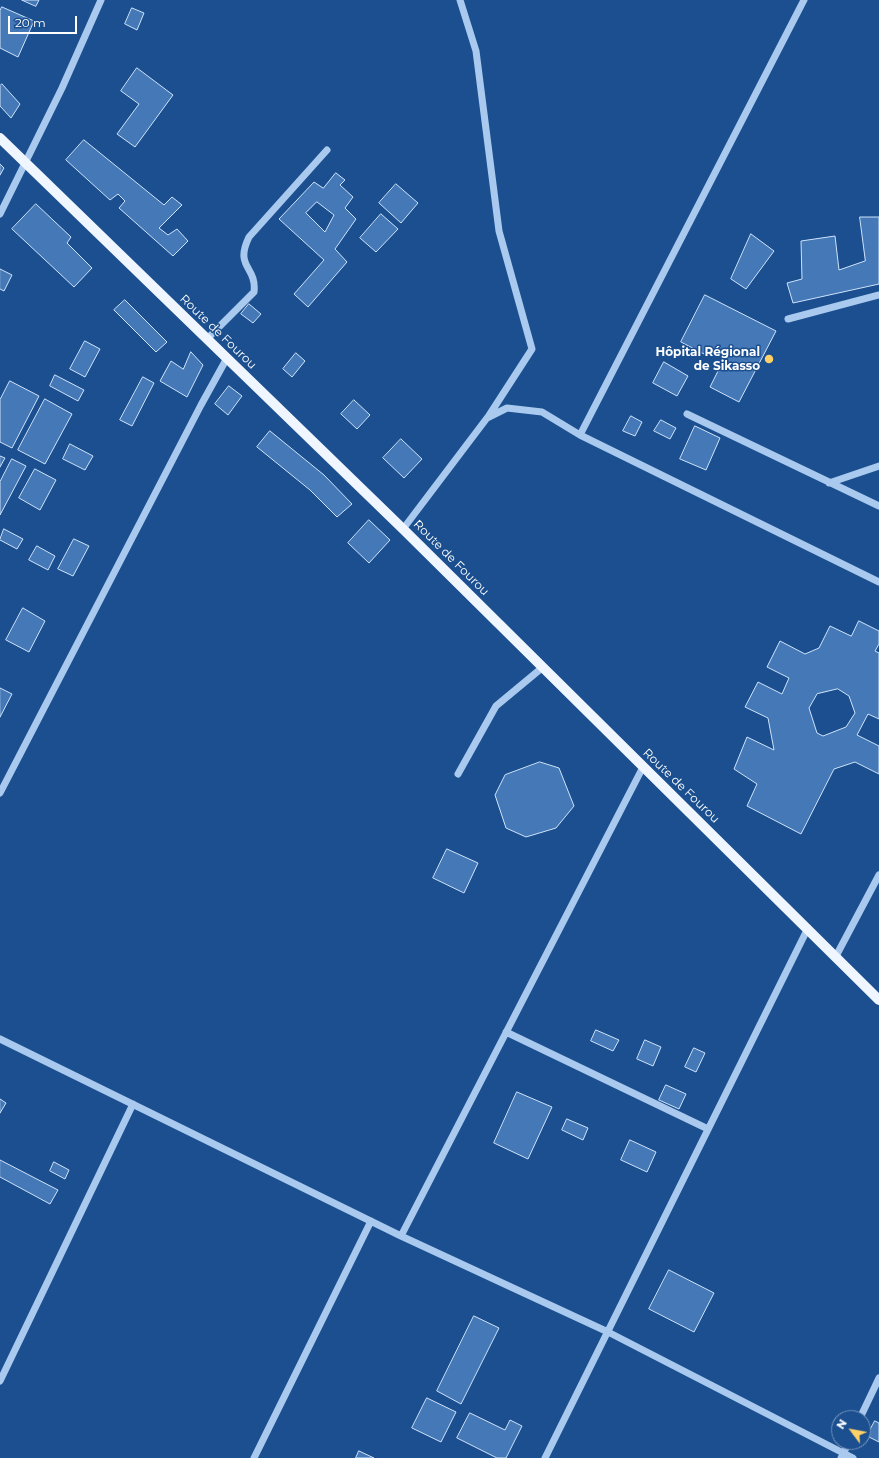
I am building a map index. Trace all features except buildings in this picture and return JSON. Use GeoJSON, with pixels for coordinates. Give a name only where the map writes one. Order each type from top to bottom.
{"type":"FeatureCollection","features":[{"type":"Feature","properties":{"kind":"main road","name":"Route de Fourou"},"geometry":{"type":"LineString","coordinates":[[0,138],[403,529],[808,928],[835,958],[879,1000]]}},
{"type":"Feature","properties":{"kind":"street"},"geometry":{"type":"LineString","coordinates":[[0,214],[26,163],[101,0]]}},
{"type":"Feature","properties":{"kind":"street"},"geometry":{"type":"LineString","coordinates":[[403,529],[487,418],[532,349],[499,231],[476,51],[460,0]]}},
{"type":"Feature","properties":{"kind":"street"},"geometry":{"type":"LineString","coordinates":[[580,435],[804,0]]}},
{"type":"Feature","properties":{"kind":"street"},"geometry":{"type":"LineString","coordinates":[[207,339],[254,292],[255,282],[243,259],[244,248],[249,237],[327,150]]}},
{"type":"Feature","properties":{"kind":"street"},"geometry":{"type":"LineString","coordinates":[[788,319],[879,295]]}},
{"type":"Feature","properties":{"kind":"street"},"geometry":{"type":"LineString","coordinates":[[0,793],[227,358]]}},
{"type":"Feature","properties":{"kind":"street"},"geometry":{"type":"LineString","coordinates":[[487,418],[507,408],[542,412],[580,435],[879,582]]}},
{"type":"Feature","properties":{"kind":"street"},"geometry":{"type":"LineString","coordinates":[[686,414],[879,506]]}},
{"type":"Feature","properties":{"kind":"street"},"geometry":{"type":"LineString","coordinates":[[829,483],[879,466]]}},
{"type":"Feature","properties":{"kind":"street"},"geometry":{"type":"LineString","coordinates":[[458,774],[496,706],[543,667]]}},
{"type":"Feature","properties":{"kind":"street"},"geometry":{"type":"LineString","coordinates":[[401,1236],[643,767]]}},
{"type":"Feature","properties":{"kind":"street"},"geometry":{"type":"LineString","coordinates":[[835,958],[879,875]]}},
{"type":"Feature","properties":{"kind":"street"},"geometry":{"type":"LineString","coordinates":[[545,1458],[808,928]]}},
{"type":"Feature","properties":{"kind":"street"},"geometry":{"type":"LineString","coordinates":[[506,1032],[708,1129]]}},
{"type":"Feature","properties":{"kind":"street"},"geometry":{"type":"LineString","coordinates":[[0,1039],[401,1236],[608,1332],[842,1456],[853,1458]]}},
{"type":"Feature","properties":{"kind":"street"},"geometry":{"type":"LineString","coordinates":[[0,1381],[133,1104]]}},
{"type":"Feature","properties":{"kind":"street"},"geometry":{"type":"LineString","coordinates":[[254,1458],[371,1221]]}},
{"type":"Feature","properties":{"kind":"street"},"geometry":{"type":"LineString","coordinates":[[864,1410],[879,1378]]}},
{"type":"Feature","properties":{"kind":"place","name":"Hôpital Régional de Sikasso"},"geometry":{"type":"Point","coordinates":[769,359]}}]}
